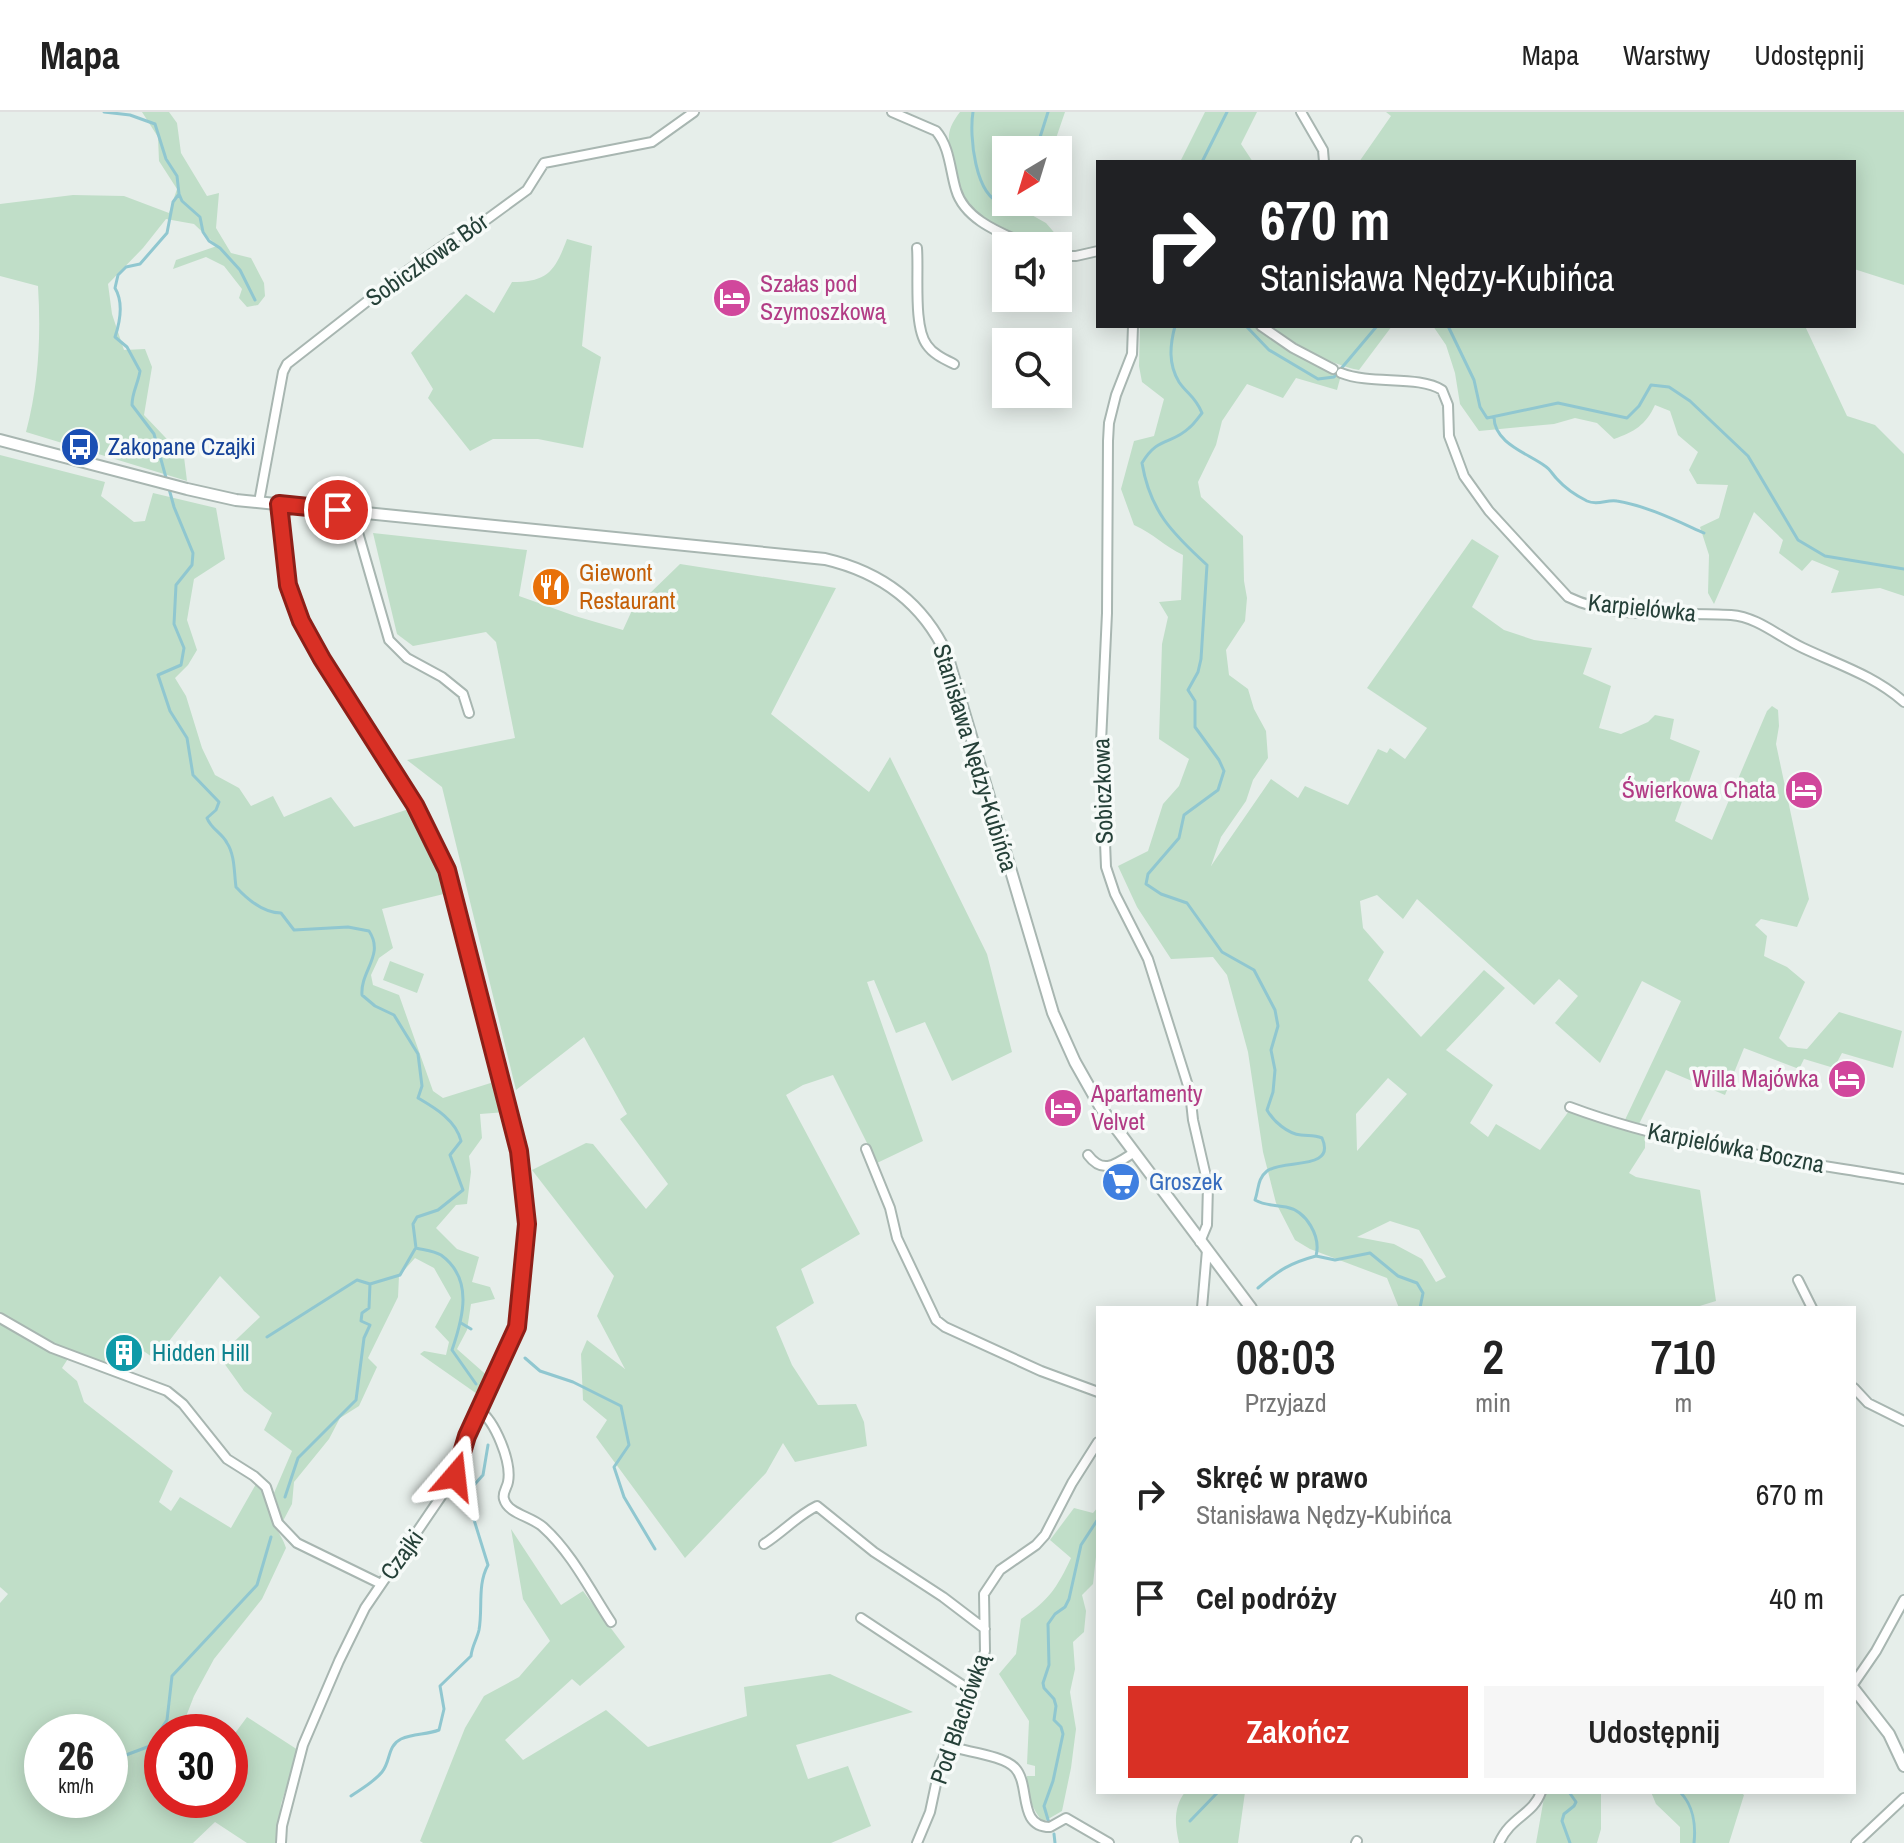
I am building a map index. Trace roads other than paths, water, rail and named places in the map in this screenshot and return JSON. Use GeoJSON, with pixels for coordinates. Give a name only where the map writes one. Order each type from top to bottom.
{"type":"FeatureCollection","features":[{"type":"Feature","properties":{"kind":"street","name":"Sobiczkowa Bór"},"geometry":{"type":"LineString","coordinates":[[259,502],[287,364],[397,278],[527,190],[544,163],[652,142],[694,112]]}},
{"type":"Feature","properties":{"kind":"street"},"geometry":{"type":"LineString","coordinates":[[892,112],[936,131],[951,163],[956,191],[971,213],[1001,232]]}},
{"type":"Feature","properties":{"kind":"street"},"geometry":{"type":"LineString","coordinates":[[1301,112],[1323,150],[1324,160]]}},
{"type":"Feature","properties":{"kind":"street"},"geometry":{"type":"LineString","coordinates":[[917,248],[921,330],[926,345],[954,364]]}},
{"type":"Feature","properties":{"kind":"street"},"geometry":{"type":"LineString","coordinates":[[1072,254],[1096,251]]}},
{"type":"Feature","properties":{"kind":"street","name":"Sobiczkowa"},"geometry":{"type":"LineString","coordinates":[[1133,328],[1132,354],[1113,409],[1108,441],[1107,613],[1101,742],[1106,867],[1115,894],[1148,959],[1190,1092],[1208,1185],[1204,1246]]}},
{"type":"Feature","properties":{"kind":"street","name":"Karpielówka"},"geometry":{"type":"LineString","coordinates":[[1264,328],[1293,348],[1337,371],[1360,379],[1425,384],[1442,390],[1448,405],[1447,421],[1453,449],[1464,476],[1489,511],[1568,597],[1605,609],[1746,618],[1801,647],[1856,669],[1904,702]]}},
{"type":"Feature","properties":{"kind":"street","name":"Stanisława Nędzy-Kubińca"},"geometry":{"type":"LineString","coordinates":[[0,440],[152,481],[259,502],[825,559],[862,570],[904,596],[931,625],[947,655],[1053,1013],[1088,1088],[1133,1153],[1249,1306]]}},
{"type":"Feature","properties":{"kind":"street","name":"Czajki"},"geometry":{"type":"LineString","coordinates":[[279,504],[288,585],[301,621],[415,805],[447,870],[516,1133],[527,1224],[517,1327],[479,1410],[455,1476],[365,1608],[303,1745],[282,1826],[281,1843]]}},
{"type":"Feature","properties":{"kind":"street"},"geometry":{"type":"LineString","coordinates":[[357,512],[357,529],[389,640],[407,658],[442,677],[463,694],[469,713]]}},
{"type":"Feature","properties":{"kind":"street","name":"Karpielówka Boczna"},"geometry":{"type":"LineString","coordinates":[[1570,1107],[1614,1124],[1656,1134],[1904,1179]]}},
{"type":"Feature","properties":{"kind":"street"},"geometry":{"type":"LineString","coordinates":[[866,1149],[890,1208],[897,1238],[936,1320],[1041,1371],[1096,1391]]}},
{"type":"Feature","properties":{"kind":"street"},"geometry":{"type":"LineString","coordinates":[[1088,1155],[1099,1167],[1108,1168],[1133,1153]]}},
{"type":"Feature","properties":{"kind":"street"},"geometry":{"type":"LineString","coordinates":[[1202,1306],[1204,1246]]}},
{"type":"Feature","properties":{"kind":"street"},"geometry":{"type":"LineString","coordinates":[[1798,1280],[1811,1306]]}},
{"type":"Feature","properties":{"kind":"street"},"geometry":{"type":"LineString","coordinates":[[0,1318],[52,1348],[167,1391],[183,1404],[227,1459],[266,1487],[278,1523],[297,1543],[381,1584]]}},
{"type":"Feature","properties":{"kind":"street"},"geometry":{"type":"LineString","coordinates":[[1856,1390],[1868,1403],[1904,1421]]}},
{"type":"Feature","properties":{"kind":"street"},"geometry":{"type":"LineString","coordinates":[[479,1410],[494,1424],[500,1442],[508,1473],[504,1493],[508,1506],[514,1512],[534,1519],[555,1538],[611,1622]]}},
{"type":"Feature","properties":{"kind":"street","name":"Pod Blachówką"},"geometry":{"type":"LineString","coordinates":[[917,1843],[930,1812],[938,1774],[973,1692],[985,1651],[983,1602],[988,1585],[1000,1570],[1045,1535],[1096,1445]]}},
{"type":"Feature","properties":{"kind":"street"},"geometry":{"type":"LineString","coordinates":[[764,1544],[788,1529],[804,1512],[817,1506],[874,1552],[931,1588],[985,1629]]}},
{"type":"Feature","properties":{"kind":"street"},"geometry":{"type":"LineString","coordinates":[[1856,1680],[1904,1600]]}},
{"type":"Feature","properties":{"kind":"street"},"geometry":{"type":"LineString","coordinates":[[861,1618],[973,1692]]}},
{"type":"Feature","properties":{"kind":"street"},"geometry":{"type":"LineString","coordinates":[[1856,1692],[1889,1734],[1904,1766]]}},
{"type":"Feature","properties":{"kind":"street"},"geometry":{"type":"LineString","coordinates":[[949,1746],[998,1759],[1016,1769],[1030,1818],[1038,1824],[1050,1827],[1066,1818],[1109,1843]]}},
{"type":"Feature","properties":{"kind":"street"},"geometry":{"type":"LineString","coordinates":[[1499,1843],[1505,1828],[1531,1809],[1540,1794]]}},
{"type":"Feature","properties":{"kind":"street"},"geometry":{"type":"LineString","coordinates":[[1856,1843],[1904,1798]]}},
{"type":"Feature","properties":{"kind":"waterway"},"geometry":{"type":"LineString","coordinates":[[104,112],[130,115],[155,124],[166,159],[177,176],[179,194],[173,202],[167,233],[140,264],[126,267],[118,275],[115,288],[120,306],[115,337],[127,347],[140,371],[132,405],[154,434],[174,507],[193,553],[192,565],[176,585],[174,624],[184,648],[181,665],[158,675],[170,711],[187,738],[193,775],[219,802],[207,818],[230,848],[236,887],[262,908],[281,913],[294,930],[348,927],[369,931],[374,948],[362,995],[375,1006],[394,1015],[418,1054],[422,1086],[418,1098],[450,1121],[461,1141],[450,1155],[463,1190],[438,1210],[417,1217],[413,1224],[416,1248],[441,1255],[458,1275],[463,1300],[460,1325],[452,1350],[476,1384]]}},
{"type":"Feature","properties":{"kind":"waterway"},"geometry":{"type":"LineString","coordinates":[[973,112],[976,164],[980,178],[992,197]]}},
{"type":"Feature","properties":{"kind":"waterway"},"geometry":{"type":"LineString","coordinates":[[1040,136],[1048,112]]}},
{"type":"Feature","properties":{"kind":"waterway"},"geometry":{"type":"LineString","coordinates":[[1203,160],[1227,112]]}},
{"type":"Feature","properties":{"kind":"waterway"},"geometry":{"type":"LineString","coordinates":[[179,194],[182,201],[200,217],[203,232],[209,241],[220,248],[240,270],[255,300]]}},
{"type":"Feature","properties":{"kind":"waterway"},"geometry":{"type":"LineString","coordinates":[[1175,328],[1171,347],[1173,368],[1179,382],[1202,413],[1193,425],[1159,445],[1142,463],[1151,495],[1164,520],[1207,565],[1201,659],[1188,690],[1195,701],[1195,727],[1224,771],[1218,790],[1184,815],[1179,838],[1148,874],[1146,884],[1161,894],[1187,903],[1222,952],[1254,970],[1275,1010],[1278,1026],[1271,1050],[1275,1070],[1267,1110],[1286,1130],[1322,1138],[1325,1148],[1315,1160],[1267,1171],[1260,1181],[1255,1200],[1294,1209],[1306,1219],[1314,1233],[1316,1256],[1335,1260],[1370,1253],[1398,1276],[1417,1283],[1423,1293],[1420,1306]]}},
{"type":"Feature","properties":{"kind":"waterway"},"geometry":{"type":"LineString","coordinates":[[1248,328],[1269,350],[1318,379],[1334,377],[1375,328]]}},
{"type":"Feature","properties":{"kind":"waterway"},"geometry":{"type":"LineString","coordinates":[[1449,328],[1474,380],[1480,407],[1487,418],[1558,403],[1627,418],[1639,406],[1651,385],[1669,387],[1690,401],[1748,456],[1798,540],[1825,556],[1904,569]]}},
{"type":"Feature","properties":{"kind":"waterway"},"geometry":{"type":"LineString","coordinates":[[1494,417],[1495,426],[1505,441],[1547,467],[1564,486],[1583,499],[1595,503],[1617,501],[1639,506],[1704,533]]}},
{"type":"Feature","properties":{"kind":"waterway"},"geometry":{"type":"LineString","coordinates":[[285,1497],[298,1458],[356,1400],[364,1338],[370,1325],[361,1321],[362,1313],[369,1308],[370,1284],[400,1275],[415,1249]]}},
{"type":"Feature","properties":{"kind":"waterway"},"geometry":{"type":"LineString","coordinates":[[1258,1288],[1285,1268],[1316,1256]]}},
{"type":"Feature","properties":{"kind":"waterway"},"geometry":{"type":"LineString","coordinates":[[267,1337],[357,1280],[370,1284]]}},
{"type":"Feature","properties":{"kind":"waterway"},"geometry":{"type":"LineString","coordinates":[[461,1323],[471,1329]]}},
{"type":"Feature","properties":{"kind":"waterway"},"geometry":{"type":"LineString","coordinates":[[525,1358],[540,1371],[573,1382],[621,1406],[629,1445],[614,1467],[624,1497],[655,1549]]}},
{"type":"Feature","properties":{"kind":"waterway"},"geometry":{"type":"LineString","coordinates":[[351,1796],[382,1772],[397,1742],[439,1730],[444,1709],[440,1686],[471,1656],[479,1630],[481,1589],[488,1565],[466,1494],[483,1475],[488,1445]]}},
{"type":"Feature","properties":{"kind":"waterway"},"geometry":{"type":"LineString","coordinates":[[1049,1823],[1044,1806],[1063,1734],[1054,1720],[1054,1699],[1043,1683],[1049,1665],[1048,1624],[1069,1599],[1081,1545],[1096,1522]]}},
{"type":"Feature","properties":{"kind":"waterway"},"geometry":{"type":"LineString","coordinates":[[128,1754],[150,1746],[167,1720],[172,1676],[257,1585],[271,1537]]}},
{"type":"Feature","properties":{"kind":"waterway"},"geometry":{"type":"LineString","coordinates":[[1190,1821],[1216,1794]]}},
{"type":"Feature","properties":{"kind":"waterway"},"geometry":{"type":"LineString","coordinates":[[1570,1794],[1576,1802],[1564,1814],[1562,1821],[1570,1843]]}},
{"type":"Feature","properties":{"kind":"waterway"},"geometry":{"type":"LineString","coordinates":[[1681,1794],[1693,1816],[1694,1843]]}},
{"type":"Feature","properties":{"kind":"waterway"},"geometry":{"type":"LineString","coordinates":[[1054,1834],[1055,1843]]}},
{"type":"Feature","properties":{"kind":"place","name":"Szałas pod Szymoszkową"},"geometry":{"type":"Point","coordinates":[732,298]}},
{"type":"Feature","properties":{"kind":"place","name":"Zakopane Czajki"},"geometry":{"type":"Point","coordinates":[80,447]}},
{"type":"Feature","properties":{"kind":"place","name":"Giewont Restaurant"},"geometry":{"type":"Point","coordinates":[551,587]}},
{"type":"Feature","properties":{"kind":"place","name":"Świerkowa Chata"},"geometry":{"type":"Point","coordinates":[1804,790]}},
{"type":"Feature","properties":{"kind":"place","name":"Willa Majówka"},"geometry":{"type":"Point","coordinates":[1847,1079]}},
{"type":"Feature","properties":{"kind":"place","name":"Apartamenty Velvet"},"geometry":{"type":"Point","coordinates":[1063,1108]}},
{"type":"Feature","properties":{"kind":"place","name":"Groszek"},"geometry":{"type":"Point","coordinates":[1121,1182]}},
{"type":"Feature","properties":{"kind":"place","name":"Hidden Hill"},"geometry":{"type":"Point","coordinates":[124,1353]}}]}
